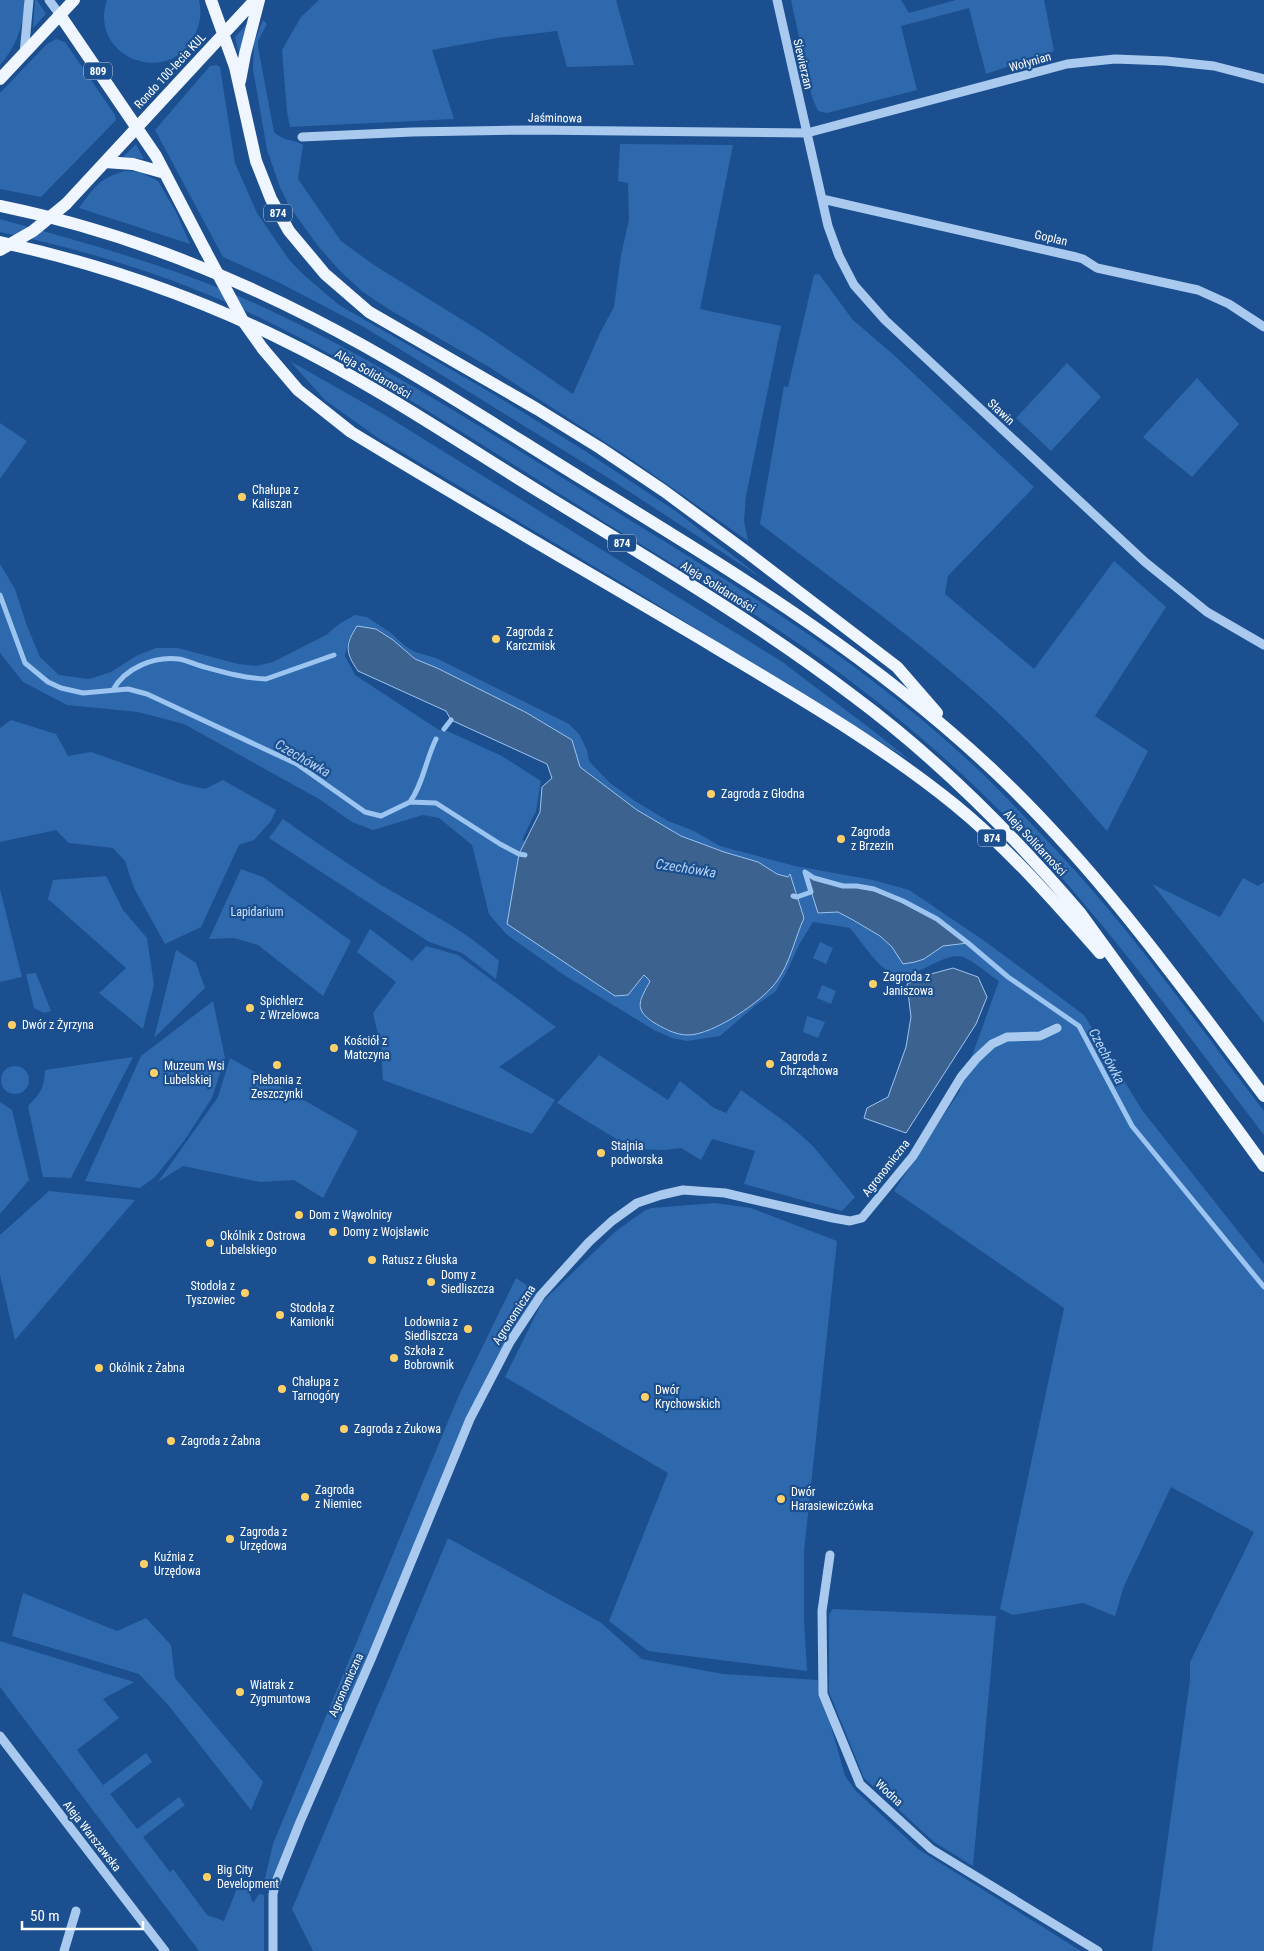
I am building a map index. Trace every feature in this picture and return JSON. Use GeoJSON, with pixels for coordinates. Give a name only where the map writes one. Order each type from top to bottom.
{"type":"FeatureCollection","features":[{"type":"Feature","properties":{"kind":"main road"},"geometry":{"type":"LineString","coordinates":[[0,79],[74,0]]}},
{"type":"Feature","properties":{"kind":"main road","name":"Rondo 100-lecia KUL"},"geometry":{"type":"LineString","coordinates":[[60,15],[137,127],[224,33],[211,0]]}},
{"type":"Feature","properties":{"kind":"main road"},"geometry":{"type":"LineString","coordinates":[[224,33],[255,0]]}},
{"type":"Feature","properties":{"kind":"main road","name":"874"},"geometry":{"type":"LineString","coordinates":[[240,84],[245,54],[259,0]]}},
{"type":"Feature","properties":{"kind":"main road","name":"874"},"geometry":{"type":"LineString","coordinates":[[224,33],[240,84],[252,145],[271,199],[289,231],[339,288],[369,312],[537,409],[600,448],[733,542],[897,667],[968,747]]}},
{"type":"Feature","properties":{"kind":"main road"},"geometry":{"type":"LineString","coordinates":[[0,250],[33,231],[66,204],[137,127]]}},
{"type":"Feature","properties":{"kind":"main road","name":"874"},"geometry":{"type":"LineString","coordinates":[[137,127],[165,173],[243,321],[263,349],[298,390],[351,432],[755,671],[867,741],[914,774],[966,814],[1021,865],[1140,997]]}},
{"type":"Feature","properties":{"kind":"main road"},"geometry":{"type":"LineString","coordinates":[[105,162],[133,164],[165,173]]}},
{"type":"Feature","properties":{"kind":"main road","name":"Aleja Solidarności"},"geometry":{"type":"LineString","coordinates":[[0,206],[74,223],[184,261],[271,298],[312,318],[365,347],[569,470],[772,597],[847,648],[890,681],[968,747],[1026,803],[1095,878],[1158,956],[1264,1096]]}},
{"type":"Feature","properties":{"kind":"main road","name":"Aleja Solidarności"},"geometry":{"type":"LineString","coordinates":[[0,242],[73,260],[146,283],[237,318],[340,370],[738,615],[854,696],[919,749],[980,805],[1028,854],[1081,914],[1264,1166]]}},
{"type":"Feature","properties":{"kind":"street"},"geometry":{"type":"LineString","coordinates":[[24,54],[29,0]]}},
{"type":"Feature","properties":{"kind":"street"},"geometry":{"type":"LineString","coordinates":[[49,0],[60,15]]}},
{"type":"Feature","properties":{"kind":"street","name":"Siewierzan"},"geometry":{"type":"LineString","coordinates":[[777,0],[807,133]]}},
{"type":"Feature","properties":{"kind":"street","name":"Wołynian"},"geometry":{"type":"LineString","coordinates":[[807,133],[1067,64],[1115,59],[1166,61],[1214,66],[1264,79]]}},
{"type":"Feature","properties":{"kind":"street","name":"Jaśminowa"},"geometry":{"type":"LineString","coordinates":[[302,137],[412,132],[529,130],[807,133]]}},
{"type":"Feature","properties":{"kind":"street","name":"Sławin"},"geometry":{"type":"LineString","coordinates":[[807,133],[828,226],[839,256],[854,285],[885,320],[1145,562],[1207,612],[1264,645]]}},
{"type":"Feature","properties":{"kind":"street","name":"Goplan"},"geometry":{"type":"LineString","coordinates":[[822,199],[1083,259],[1097,268],[1198,290],[1229,304],[1264,327]]}},
{"type":"Feature","properties":{"kind":"street","name":"Agronomiczna"},"geometry":{"type":"LineString","coordinates":[[273,1951],[273,1894],[296,1831],[376,1648],[470,1419],[510,1342],[540,1295],[589,1242],[612,1221],[637,1203],[660,1195],[682,1190],[725,1193],[833,1218],[850,1221],[862,1218],[913,1156],[961,1077],[976,1059],[992,1044],[1007,1037],[1040,1036],[1057,1028]]}},
{"type":"Feature","properties":{"kind":"street","name":"Wodna"},"geometry":{"type":"LineString","coordinates":[[830,1555],[822,1611],[822,1694],[860,1784],[931,1849],[1098,1951]]}},
{"type":"Feature","properties":{"kind":"street","name":"Aleja Warszawska"},"geometry":{"type":"LineString","coordinates":[[0,1736],[165,1951]]}},
{"type":"Feature","properties":{"kind":"street"},"geometry":{"type":"LineString","coordinates":[[64,1951],[76,1910]]}},
{"type":"Feature","properties":{"kind":"green space"},"geometry":{"type":"Polygon","coordinates":[[[0,0],[24,0],[25,3],[18,36],[0,65],[0,0]]]}},
{"type":"Feature","properties":{"kind":"green space"},"geometry":{"type":"Polygon","coordinates":[[[35,0],[37,0],[46,14],[33,28],[35,0]]]}},
{"type":"Feature","properties":{"kind":"green space"},"geometry":{"type":"Polygon","coordinates":[[[107,0],[199,0],[200,19],[198,28],[194,37],[182,52],[166,61],[150,63],[133,59],[119,50],[109,37],[104,20],[107,0]]]}},
{"type":"Feature","properties":{"kind":"green space"},"geometry":{"type":"Polygon","coordinates":[[[319,0],[616,0],[634,65],[567,67],[557,31],[497,38],[432,50],[454,119],[290,127],[282,50],[301,17],[319,0]]]}},
{"type":"Feature","properties":{"kind":"green space"},"geometry":{"type":"Polygon","coordinates":[[[791,0],[901,0],[909,13],[956,0],[1044,0],[1054,51],[986,74],[969,8],[901,26],[917,90],[827,113],[818,111],[812,97],[791,0]]]}},
{"type":"Feature","properties":{"kind":"green space"},"geometry":{"type":"Polygon","coordinates":[[[263,20],[267,24],[258,41],[258,47],[274,132],[281,137],[303,145],[298,179],[341,241],[374,265],[485,334],[573,394],[600,333],[614,307],[621,255],[629,220],[628,183],[618,181],[620,144],[733,145],[700,309],[781,326],[746,496],[744,521],[748,541],[631,459],[489,367],[390,310],[363,292],[340,271],[318,246],[289,206],[267,150],[253,69],[254,43],[263,20]]]}},
{"type":"Feature","properties":{"kind":"green space"},"geometry":{"type":"Polygon","coordinates":[[[248,23],[239,54],[235,37],[248,23]]]}},
{"type":"Feature","properties":{"kind":"green space"},"geometry":{"type":"Polygon","coordinates":[[[56,39],[65,42],[115,115],[116,120],[41,197],[0,189],[0,93],[47,44],[56,39]]]}},
{"type":"Feature","properties":{"kind":"green space"},"geometry":{"type":"Polygon","coordinates":[[[217,65],[220,67],[235,163],[257,213],[290,261],[305,276],[339,305],[495,395],[585,451],[677,512],[763,579],[610,479],[364,327],[278,282],[223,257],[155,130],[210,66],[217,65]]]}},
{"type":"Feature","properties":{"kind":"green space"},"geometry":{"type":"Polygon","coordinates":[[[136,144],[144,159],[124,157],[124,156],[136,144]]]}},
{"type":"Feature","properties":{"kind":"green space"},"geometry":{"type":"Polygon","coordinates":[[[125,171],[140,172],[158,181],[176,212],[190,244],[79,208],[98,184],[109,177],[125,171]]]}},
{"type":"Feature","properties":{"kind":"green space"},"geometry":{"type":"Polygon","coordinates":[[[0,219],[100,248],[199,280],[311,330],[405,382],[497,437],[776,612],[868,677],[956,749],[997,788],[1103,902],[1264,1111],[1264,1135],[1138,970],[1073,890],[1039,852],[981,792],[934,749],[808,650],[482,445],[314,345],[239,308],[173,281],[69,248],[0,232],[0,219]]]}},
{"type":"Feature","properties":{"kind":"green space"},"geometry":{"type":"Polygon","coordinates":[[[819,274],[852,319],[896,357],[1034,487],[948,576],[945,594],[1034,669],[1114,561],[1166,607],[1095,716],[1148,751],[1107,831],[1029,743],[966,684],[933,656],[760,524],[784,386],[788,387],[814,275],[819,274]]]}},
{"type":"Feature","properties":{"kind":"green space"},"geometry":{"type":"Polygon","coordinates":[[[290,361],[385,415],[781,661],[911,761],[627,586],[378,438],[325,400],[290,361]]]}},
{"type":"Feature","properties":{"kind":"green space"},"geometry":{"type":"Polygon","coordinates":[[[1067,363],[1101,397],[1051,451],[1016,418],[1067,363]]]}},
{"type":"Feature","properties":{"kind":"green space"},"geometry":{"type":"Polygon","coordinates":[[[1197,378],[1239,424],[1192,477],[1143,437],[1197,378]]]}},
{"type":"Feature","properties":{"kind":"green space"},"geometry":{"type":"Polygon","coordinates":[[[0,423],[27,441],[0,479],[0,423]]]}},
{"type":"Feature","properties":{"kind":"green space"},"geometry":{"type":"Polygon","coordinates":[[[0,564],[15,589],[27,626],[40,657],[59,675],[89,679],[111,672],[136,656],[156,648],[178,648],[238,664],[256,666],[273,662],[326,635],[339,624],[355,615],[367,617],[415,652],[436,658],[569,724],[579,734],[587,750],[589,761],[610,783],[668,821],[694,831],[720,846],[795,866],[873,880],[909,890],[986,942],[1084,1015],[1142,1110],[1264,1264],[1264,1951],[1152,1951],[1190,1680],[1190,1662],[1254,1532],[1171,1487],[1124,1586],[1115,1616],[1083,1603],[1013,1615],[1000,1609],[1064,1308],[894,1191],[959,1092],[999,981],[967,959],[955,956],[938,961],[912,973],[896,975],[877,962],[850,928],[813,922],[775,992],[756,1005],[720,1036],[687,1041],[672,1038],[654,1030],[564,975],[506,934],[489,914],[472,845],[439,818],[423,815],[373,830],[352,822],[319,799],[184,724],[138,712],[67,705],[23,682],[0,653],[0,564]],[[349,638],[345,656],[355,675],[439,730],[445,730],[502,756],[541,781],[536,811],[522,840],[525,841],[519,854],[508,924],[615,996],[628,995],[643,975],[650,980],[640,1001],[665,1030],[687,1035],[705,1032],[740,1013],[777,981],[804,918],[790,875],[788,877],[777,874],[758,862],[681,836],[637,810],[580,767],[572,740],[527,713],[415,659],[393,640],[349,638]],[[806,872],[838,912],[880,936],[892,947],[903,964],[922,959],[938,948],[968,942],[935,918],[899,898],[864,887],[831,884],[815,878],[806,872]]]}},
{"type":"Feature","properties":{"kind":"green space"},"geometry":{"type":"Polygon","coordinates":[[[11,720],[56,734],[68,756],[91,752],[183,784],[205,789],[223,780],[276,810],[271,821],[254,840],[239,845],[201,927],[165,944],[134,888],[125,861],[113,848],[69,843],[56,830],[0,842],[0,728],[11,720]]]}},
{"type":"Feature","properties":{"kind":"green space"},"geometry":{"type":"Polygon","coordinates":[[[283,819],[381,885],[472,939],[499,961],[496,979],[462,953],[429,942],[269,838],[283,819]]]}},
{"type":"Feature","properties":{"kind":"green space","name":"Lapidarium"},"geometry":{"type":"Polygon","coordinates":[[[241,869],[263,877],[351,941],[323,996],[258,945],[234,938],[209,939],[241,869]]]}},
{"type":"Feature","properties":{"kind":"green space"},"geometry":{"type":"Polygon","coordinates":[[[106,876],[123,910],[147,938],[154,985],[143,1029],[99,993],[126,968],[48,899],[53,880],[106,876]]]}},
{"type":"Feature","properties":{"kind":"green space"},"geometry":{"type":"Polygon","coordinates":[[[1243,878],[1258,886],[1264,882],[1264,1023],[1152,884],[1220,917],[1243,878]]]}},
{"type":"Feature","properties":{"kind":"green space"},"geometry":{"type":"Polygon","coordinates":[[[0,889],[22,977],[0,982],[0,889]]]}},
{"type":"Feature","properties":{"kind":"green space"},"geometry":{"type":"Polygon","coordinates":[[[370,929],[412,961],[426,946],[458,955],[556,1027],[499,1067],[555,1100],[532,1134],[383,1080],[381,1047],[373,1013],[396,982],[357,952],[370,929]]]}},
{"type":"Feature","properties":{"kind":"green space"},"geometry":{"type":"Polygon","coordinates":[[[820,942],[833,948],[826,964],[813,958],[820,942]]]}},
{"type":"Feature","properties":{"kind":"green space"},"geometry":{"type":"Polygon","coordinates":[[[176,950],[196,963],[205,988],[154,1038],[176,950]]]}},
{"type":"Feature","properties":{"kind":"green space"},"geometry":{"type":"Polygon","coordinates":[[[36,973],[51,1011],[44,1013],[34,1008],[26,974],[36,973]]]}},
{"type":"Feature","properties":{"kind":"green space"},"geometry":{"type":"Polygon","coordinates":[[[822,985],[836,991],[831,1004],[817,998],[822,985]]]}},
{"type":"Feature","properties":{"kind":"green space"},"geometry":{"type":"Polygon","coordinates":[[[213,1001],[225,1058],[212,1098],[184,1141],[155,1177],[140,1188],[85,1181],[141,1056],[213,1001]]]}},
{"type":"Feature","properties":{"kind":"green space"},"geometry":{"type":"Polygon","coordinates":[[[807,1016],[825,1022],[818,1038],[803,1032],[807,1016]]]}},
{"type":"Feature","properties":{"kind":"green space"},"geometry":{"type":"Polygon","coordinates":[[[599,1055],[668,1100],[680,1081],[714,1108],[726,1113],[741,1090],[788,1124],[812,1145],[855,1197],[842,1211],[744,1184],[755,1151],[712,1139],[701,1160],[681,1148],[664,1150],[633,1149],[557,1103],[599,1055]]]}},
{"type":"Feature","properties":{"kind":"green space"},"geometry":{"type":"Polygon","coordinates":[[[133,1057],[71,1178],[43,1177],[28,1106],[41,1090],[45,1070],[133,1057]]]}},
{"type":"Feature","properties":{"kind":"green space"},"geometry":{"type":"Polygon","coordinates":[[[230,1058],[358,1131],[323,1198],[294,1180],[260,1182],[183,1166],[158,1182],[218,1097],[230,1058]]]}},
{"type":"Feature","properties":{"kind":"green space"},"geometry":{"type":"Polygon","coordinates":[[[15,1066],[25,1070],[29,1080],[25,1090],[15,1094],[5,1090],[1,1080],[5,1070],[15,1066]]]}},
{"type":"Feature","properties":{"kind":"green space"},"geometry":{"type":"Polygon","coordinates":[[[0,1102],[12,1110],[29,1180],[0,1214],[0,1102]]]}},
{"type":"Feature","properties":{"kind":"green space"},"geometry":{"type":"Polygon","coordinates":[[[49,1191],[135,1200],[15,1340],[0,1275],[0,1235],[49,1191]]]}},
{"type":"Feature","properties":{"kind":"green space"},"geometry":{"type":"Polygon","coordinates":[[[715,1203],[751,1208],[837,1241],[804,1551],[804,1620],[807,1671],[648,1651],[609,1621],[668,1473],[505,1377],[542,1302],[616,1231],[651,1208],[715,1203]]]}},
{"type":"Feature","properties":{"kind":"green space"},"geometry":{"type":"Polygon","coordinates":[[[516,1278],[541,1295],[470,1419],[273,1894],[263,1887],[273,1844],[459,1395],[516,1278]]]}},
{"type":"Feature","properties":{"kind":"green space"},"geometry":{"type":"Polygon","coordinates":[[[448,1538],[600,1622],[642,1659],[723,1674],[818,1680],[845,1776],[856,1791],[918,1849],[1081,1951],[313,1951],[292,1909],[448,1538]]]}},
{"type":"Feature","properties":{"kind":"green space"},"geometry":{"type":"Polygon","coordinates":[[[23,1593],[117,1631],[146,1618],[171,1645],[175,1678],[263,1782],[251,1810],[169,1706],[139,1674],[12,1636],[23,1593]]]}},
{"type":"Feature","properties":{"kind":"green space"},"geometry":{"type":"Polygon","coordinates":[[[833,1609],[996,1616],[973,1866],[934,1842],[864,1778],[829,1692],[829,1614],[833,1609]]]}},
{"type":"Feature","properties":{"kind":"green space"},"geometry":{"type":"Polygon","coordinates":[[[0,1641],[134,1682],[103,1699],[119,1718],[77,1750],[103,1785],[146,1753],[152,1762],[110,1794],[137,1829],[179,1797],[185,1805],[143,1837],[170,1872],[173,1869],[207,1915],[224,1921],[239,1883],[244,1879],[253,1903],[259,1894],[264,1895],[264,1951],[199,1951],[0,1687],[0,1641]]]}},
{"type":"Feature","properties":{"kind":"water"},"geometry":{"type":"Polygon","coordinates":[[[357,626],[376,629],[393,640],[415,659],[527,713],[572,740],[580,767],[637,810],[681,836],[758,862],[777,874],[788,877],[790,874],[804,918],[782,974],[777,981],[761,998],[737,1016],[698,1034],[678,1034],[653,1022],[642,1012],[640,1008],[641,998],[650,981],[644,975],[628,995],[615,996],[507,924],[519,854],[540,812],[542,787],[552,778],[547,764],[451,720],[446,711],[358,671],[348,649],[350,638],[357,626]]]}},
{"type":"Feature","properties":{"kind":"water"},"geometry":{"type":"Polygon","coordinates":[[[805,872],[829,884],[871,888],[900,899],[935,919],[968,943],[943,946],[924,959],[903,964],[892,947],[880,936],[838,912],[818,913],[805,872]]]}},
{"type":"Feature","properties":{"kind":"water"},"geometry":{"type":"Polygon","coordinates":[[[953,968],[978,977],[987,997],[976,1024],[906,1133],[864,1118],[867,1108],[888,1097],[906,1047],[911,1017],[907,984],[931,974],[953,968]]]}},
{"type":"Feature","properties":{"kind":"waterway","name":"Czechówka"},"geometry":{"type":"LineString","coordinates":[[0,595],[25,663],[48,682],[61,688],[83,693],[128,689],[147,694],[297,764],[365,812],[381,816],[410,802],[436,803],[500,844],[519,854],[525,855]]}},
{"type":"Feature","properties":{"kind":"waterway"},"geometry":{"type":"LineString","coordinates":[[113,690],[125,675],[141,665],[160,659],[179,659],[233,674],[266,679],[334,655]]}},
{"type":"Feature","properties":{"kind":"waterway"},"geometry":{"type":"LineString","coordinates":[[444,729],[451,720]]}},
{"type":"Feature","properties":{"kind":"waterway"},"geometry":{"type":"LineString","coordinates":[[410,802],[418,787],[436,739]]}},
{"type":"Feature","properties":{"kind":"waterway","name":"Czechówka"},"geometry":{"type":"LineString","coordinates":[[793,896],[797,897],[811,892],[805,872],[814,878],[843,886],[874,889],[903,901],[937,919],[1008,977],[1079,1026],[1132,1126],[1264,1287]]}},
{"type":"Feature","properties":{"kind":"place","name":"Chałupa z Kaliszan"},"geometry":{"type":"Point","coordinates":[242,497]}},
{"type":"Feature","properties":{"kind":"place","name":"Zagroda z Karczmisk"},"geometry":{"type":"Point","coordinates":[496,639]}},
{"type":"Feature","properties":{"kind":"place","name":"Zagroda z Głodna"},"geometry":{"type":"Point","coordinates":[711,794]}},
{"type":"Feature","properties":{"kind":"place","name":"Zagroda z Brzezin"},"geometry":{"type":"Point","coordinates":[841,839]}},
{"type":"Feature","properties":{"kind":"place","name":"Zagroda z Janiszowa"},"geometry":{"type":"Point","coordinates":[873,984]}},
{"type":"Feature","properties":{"kind":"place","name":"Spichlerz z Wrzelowca"},"geometry":{"type":"Point","coordinates":[250,1008]}},
{"type":"Feature","properties":{"kind":"place","name":"Dwór z Żyrzyna"},"geometry":{"type":"Point","coordinates":[12,1025]}},
{"type":"Feature","properties":{"kind":"place","name":"Kościół z Matczyna"},"geometry":{"type":"Point","coordinates":[334,1048]}},
{"type":"Feature","properties":{"kind":"place","name":"Zagroda z Chrząchowa"},"geometry":{"type":"Point","coordinates":[770,1064]}},
{"type":"Feature","properties":{"kind":"place","name":"Plebania z Zeszczynki"},"geometry":{"type":"Point","coordinates":[277,1065]}},
{"type":"Feature","properties":{"kind":"place","name":"Muzeum Wsi Lubelskiej"},"geometry":{"type":"Point","coordinates":[154,1073]}},
{"type":"Feature","properties":{"kind":"place","name":"Stajnia podworska"},"geometry":{"type":"Point","coordinates":[601,1153]}},
{"type":"Feature","properties":{"kind":"place","name":"Dom z Wąwolnicy"},"geometry":{"type":"Point","coordinates":[299,1215]}},
{"type":"Feature","properties":{"kind":"place","name":"Domy z Wojsławic"},"geometry":{"type":"Point","coordinates":[333,1232]}},
{"type":"Feature","properties":{"kind":"place","name":"Okólnik z Ostrowa Lubelskiego"},"geometry":{"type":"Point","coordinates":[210,1243]}},
{"type":"Feature","properties":{"kind":"place","name":"Ratusz z Głuska"},"geometry":{"type":"Point","coordinates":[372,1260]}},
{"type":"Feature","properties":{"kind":"place","name":"Domy z Siedliszcza"},"geometry":{"type":"Point","coordinates":[431,1282]}},
{"type":"Feature","properties":{"kind":"place","name":"Stodoła z Tyszowiec"},"geometry":{"type":"Point","coordinates":[245,1293]}},
{"type":"Feature","properties":{"kind":"place","name":"Stodoła z Kamionki"},"geometry":{"type":"Point","coordinates":[280,1315]}},
{"type":"Feature","properties":{"kind":"place","name":"Lodownia z Siedliszcza"},"geometry":{"type":"Point","coordinates":[468,1329]}},
{"type":"Feature","properties":{"kind":"place","name":"Szkoła z Bobrownik"},"geometry":{"type":"Point","coordinates":[394,1358]}},
{"type":"Feature","properties":{"kind":"place","name":"Okólnik z Żabna"},"geometry":{"type":"Point","coordinates":[99,1368]}},
{"type":"Feature","properties":{"kind":"place","name":"Chałupa z Tarnogóry"},"geometry":{"type":"Point","coordinates":[282,1389]}},
{"type":"Feature","properties":{"kind":"place","name":"Dwór Krychowskich"},"geometry":{"type":"Point","coordinates":[645,1397]}},
{"type":"Feature","properties":{"kind":"place","name":"Zagroda z Żukowa"},"geometry":{"type":"Point","coordinates":[344,1429]}},
{"type":"Feature","properties":{"kind":"place","name":"Zagroda z Żabna"},"geometry":{"type":"Point","coordinates":[171,1441]}},
{"type":"Feature","properties":{"kind":"place","name":"Zagroda z Niemiec"},"geometry":{"type":"Point","coordinates":[305,1497]}},
{"type":"Feature","properties":{"kind":"place","name":"Dwór Harasiewiczówka"},"geometry":{"type":"Point","coordinates":[781,1499]}},
{"type":"Feature","properties":{"kind":"place","name":"Zagroda z Urzędowa"},"geometry":{"type":"Point","coordinates":[230,1539]}},
{"type":"Feature","properties":{"kind":"place","name":"Kuźnia z Urzędowa"},"geometry":{"type":"Point","coordinates":[144,1564]}},
{"type":"Feature","properties":{"kind":"place","name":"Wiatrak z Zygmuntowa"},"geometry":{"type":"Point","coordinates":[240,1692]}},
{"type":"Feature","properties":{"kind":"place","name":"Big City Development"},"geometry":{"type":"Point","coordinates":[207,1877]}}]}
